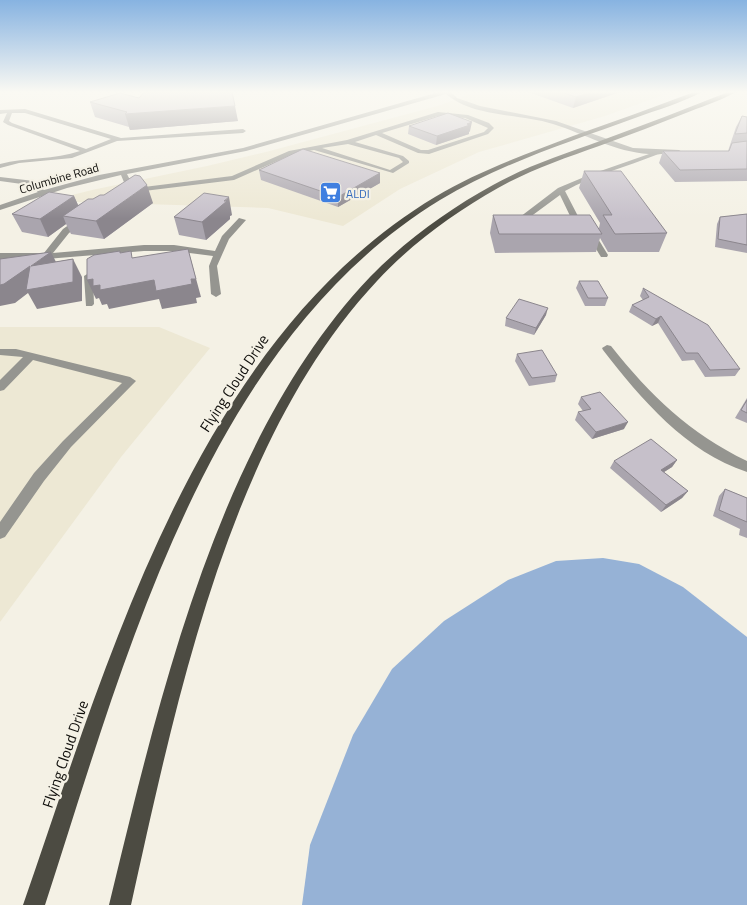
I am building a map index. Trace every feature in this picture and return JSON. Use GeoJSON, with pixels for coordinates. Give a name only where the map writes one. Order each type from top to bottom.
{"type":"FeatureCollection","features":[{"type":"Feature","properties":{"kind":"main road","name":"Flying Cloud Drive"},"geometry":{"type":"LineString","coordinates":[[34,905],[128,627],[180,510],[224,426],[270,356],[322,293],[371,246],[430,204],[478,176],[509,162],[595,134]]}},
{"type":"Feature","properties":{"kind":"main road","name":"Flying Cloud Drive"},"geometry":{"type":"LineString","coordinates":[[120,905],[149,780],[197,609],[216,554],[260,448],[310,361],[362,291],[401,253],[435,226],[511,178],[564,156],[597,134]]}},
{"type":"Feature","properties":{"kind":"street"},"geometry":{"type":"LineString","coordinates":[[41,134],[82,148],[84,152]]}},
{"type":"Feature","properties":{"kind":"street"},"geometry":{"type":"LineString","coordinates":[[102,134],[121,140],[199,134]]}},
{"type":"Feature","properties":{"kind":"street","name":"Columbine Road"},"geometry":{"type":"LineString","coordinates":[[0,208],[43,193],[123,173],[244,150],[298,134]]}},
{"type":"Feature","properties":{"kind":"street"},"geometry":{"type":"LineString","coordinates":[[123,173],[129,185],[137,188],[222,180],[244,174],[286,154],[377,134]]}},
{"type":"Feature","properties":{"kind":"street"},"geometry":{"type":"LineString","coordinates":[[379,134],[415,150],[429,152],[480,134]]}},
{"type":"Feature","properties":{"kind":"street"},"geometry":{"type":"LineString","coordinates":[[601,134],[633,150],[690,152]]}},
{"type":"Feature","properties":{"kind":"street"},"geometry":{"type":"LineString","coordinates":[[605,134],[627,139]]}},
{"type":"Feature","properties":{"kind":"street"},"geometry":{"type":"LineString","coordinates":[[0,166],[19,161],[72,156],[117,139]]}},
{"type":"Feature","properties":{"kind":"street"},"geometry":{"type":"LineString","coordinates":[[333,139],[339,143]]}},
{"type":"Feature","properties":{"kind":"street"},"geometry":{"type":"LineString","coordinates":[[313,148],[391,172],[407,162],[401,157],[348,142]]}},
{"type":"Feature","properties":{"kind":"street"},"geometry":{"type":"LineString","coordinates":[[636,142],[657,152]]}},
{"type":"Feature","properties":{"kind":"street"},"geometry":{"type":"LineString","coordinates":[[511,226],[561,190],[592,176],[644,160],[657,152]]}},
{"type":"Feature","properties":{"kind":"street"},"geometry":{"type":"LineString","coordinates":[[0,179],[31,183],[43,193]]}},
{"type":"Feature","properties":{"kind":"street"},"geometry":{"type":"LineString","coordinates":[[561,190],[577,222],[591,233],[604,255]]}},
{"type":"Feature","properties":{"kind":"street"},"geometry":{"type":"LineString","coordinates":[[46,256],[66,231],[92,212]]}},
{"type":"Feature","properties":{"kind":"street"},"geometry":{"type":"LineString","coordinates":[[216,294],[213,266],[225,238],[242,220]]}},
{"type":"Feature","properties":{"kind":"street"},"geometry":{"type":"LineString","coordinates":[[519,222],[529,222]]}},
{"type":"Feature","properties":{"kind":"street"},"geometry":{"type":"LineString","coordinates":[[558,222],[577,222]]}},
{"type":"Feature","properties":{"kind":"street"},"geometry":{"type":"LineString","coordinates":[[0,256],[46,256],[110,250],[174,248],[218,254]]}},
{"type":"Feature","properties":{"kind":"street"},"geometry":{"type":"LineString","coordinates":[[89,304],[88,276],[108,264],[110,250]]}},
{"type":"Feature","properties":{"kind":"street"},"geometry":{"type":"LineString","coordinates":[[607,348],[635,385],[660,411],[692,436],[747,467]]}},
{"type":"Feature","properties":{"kind":"street"},"geometry":{"type":"LineString","coordinates":[[0,352],[16,352],[130,380],[67,444],[39,477],[0,534]]}},
{"type":"Feature","properties":{"kind":"street"},"geometry":{"type":"LineString","coordinates":[[0,388],[30,356]]}},
{"type":"Feature","properties":{"kind":"shaded area"},"geometry":{"type":"Polygon","coordinates":[[[332,134],[541,134],[479,152],[400,189],[343,226],[268,208],[48,201],[266,152],[332,134]]]}},
{"type":"Feature","properties":{"kind":"shaded area"},"geometry":{"type":"Polygon","coordinates":[[[0,327],[159,327],[210,348],[121,457],[0,622],[0,327]]]}},
{"type":"Feature","properties":{"kind":"water"},"geometry":{"type":"Polygon","coordinates":[[[603,558],[639,564],[683,587],[747,637],[747,905],[302,905],[310,845],[353,735],[392,669],[444,621],[508,580],[556,561],[603,558]]]}},
{"type":"Feature","properties":{"kind":"building"},"geometry":{"type":"Polygon","coordinates":[[[747,141],[747,169],[680,170],[663,151],[729,151],[732,143],[747,141]]]}},
{"type":"Feature","properties":{"kind":"building","name":"ALDI"},"geometry":{"type":"Polygon","coordinates":[[[303,149],[380,173],[338,197],[259,170],[303,149]]]}},
{"type":"Feature","properties":{"kind":"building"},"geometry":{"type":"Polygon","coordinates":[[[584,171],[621,171],[667,233],[615,234],[603,215],[612,215],[584,171]]]}},
{"type":"Feature","properties":{"kind":"building"},"geometry":{"type":"Polygon","coordinates":[[[135,175],[140,176],[147,185],[96,221],[63,216],[88,199],[104,195],[135,175]]]}},
{"type":"Feature","properties":{"kind":"building"},"geometry":{"type":"Polygon","coordinates":[[[49,192],[74,196],[40,219],[12,214],[49,192]]]}},
{"type":"Feature","properties":{"kind":"building"},"geometry":{"type":"Polygon","coordinates":[[[204,193],[229,197],[224,201],[227,201],[202,222],[174,217],[204,193]]]}},
{"type":"Feature","properties":{"kind":"building"},"geometry":{"type":"Polygon","coordinates":[[[747,214],[747,245],[718,239],[720,217],[747,214]]]}},
{"type":"Feature","properties":{"kind":"building"},"geometry":{"type":"Polygon","coordinates":[[[493,215],[590,215],[602,234],[499,234],[493,215]]]}},
{"type":"Feature","properties":{"kind":"building"},"geometry":{"type":"Polygon","coordinates":[[[188,249],[196,279],[191,279],[192,284],[156,291],[154,280],[100,290],[100,285],[93,286],[93,279],[87,280],[87,259],[94,255],[131,251],[132,258],[188,249]]]}},
{"type":"Feature","properties":{"kind":"building"},"geometry":{"type":"Polygon","coordinates":[[[51,252],[31,266],[73,259],[73,282],[26,290],[30,266],[0,285],[0,259],[51,252]]]}},
{"type":"Feature","properties":{"kind":"building"},"geometry":{"type":"Polygon","coordinates":[[[579,281],[598,281],[608,298],[588,298],[579,281]]]}},
{"type":"Feature","properties":{"kind":"building"},"geometry":{"type":"Polygon","coordinates":[[[643,288],[708,325],[740,369],[710,370],[698,353],[686,353],[661,316],[656,319],[632,305],[649,297],[643,288]]]}},
{"type":"Feature","properties":{"kind":"building"},"geometry":{"type":"Polygon","coordinates":[[[519,299],[548,308],[536,328],[506,318],[519,299]]]}},
{"type":"Feature","properties":{"kind":"building"},"geometry":{"type":"Polygon","coordinates":[[[542,350],[557,375],[532,378],[517,354],[542,350]]]}},
{"type":"Feature","properties":{"kind":"building"},"geometry":{"type":"Polygon","coordinates":[[[600,392],[628,422],[596,432],[578,412],[591,409],[581,397],[600,392]]]}},
{"type":"Feature","properties":{"kind":"building"},"geometry":{"type":"Polygon","coordinates":[[[747,400],[747,413],[741,410],[747,400]]]}},
{"type":"Feature","properties":{"kind":"building"},"geometry":{"type":"Polygon","coordinates":[[[651,439],[677,460],[661,470],[688,491],[666,505],[614,461],[651,439]]]}},
{"type":"Feature","properties":{"kind":"building"},"geometry":{"type":"Polygon","coordinates":[[[725,489],[747,498],[747,522],[719,510],[725,489]]]}},
{"type":"Feature","properties":{"kind":"place","name":"ALDI"},"geometry":{"type":"Point","coordinates":[330,193]}}]}
